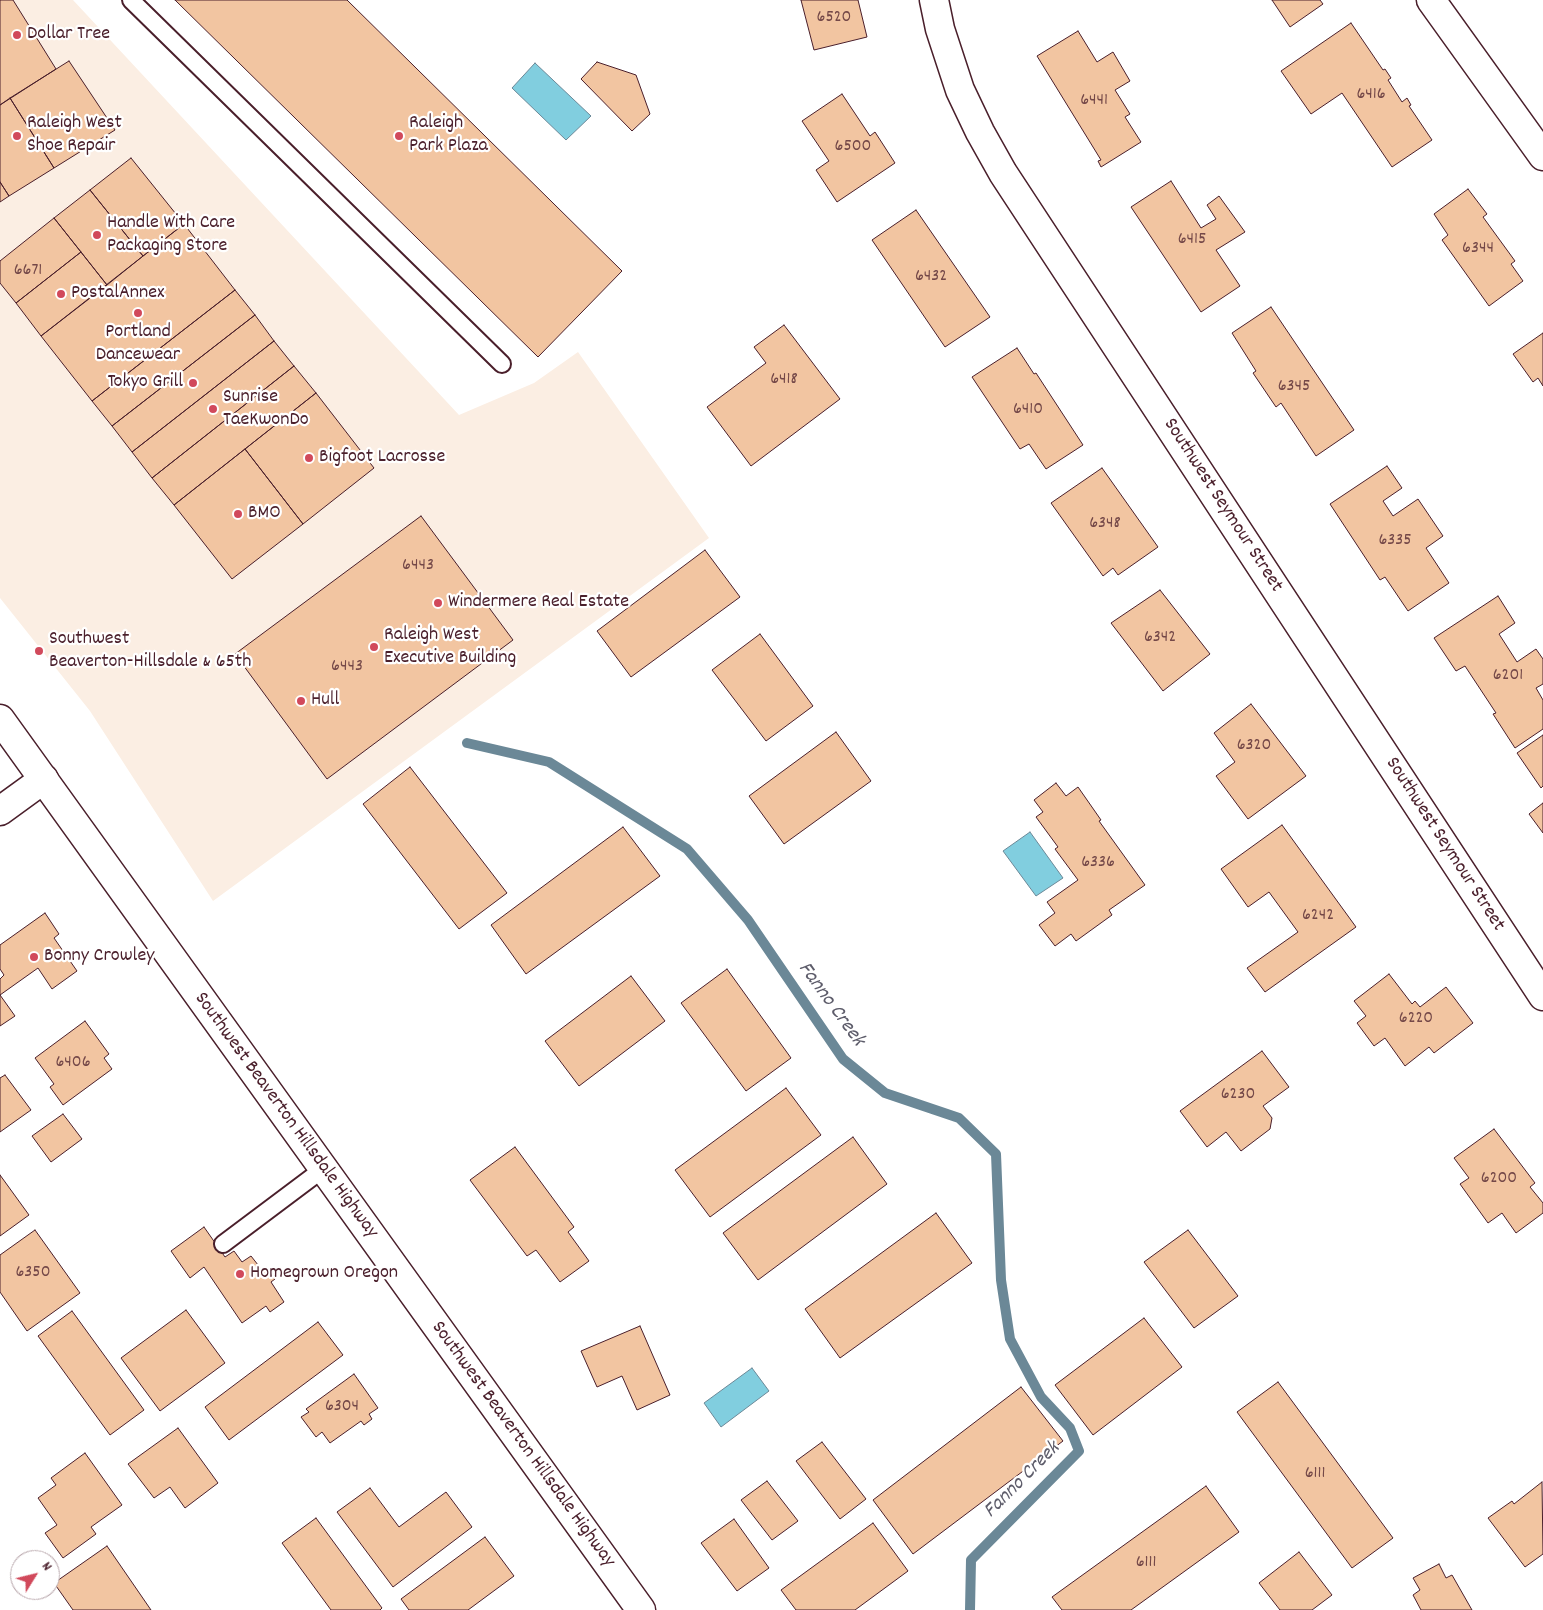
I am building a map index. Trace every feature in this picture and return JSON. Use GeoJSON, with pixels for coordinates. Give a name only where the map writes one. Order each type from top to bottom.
{"type":"FeatureCollection","features":[{"type":"Feature","properties":{"kind":"street","name":"Southwest Seymour Street"},"geometry":{"type":"LineString","coordinates":[[934,0],[940,29],[960,90],[980,132],[1003,173],[1543,996]]}},
{"type":"Feature","properties":{"kind":"street"},"geometry":{"type":"LineString","coordinates":[[1431,0],[1543,156]]}},
{"type":"Feature","properties":{"kind":"street","name":"Southwest Beaverton Hillsdale Highway"},"geometry":{"type":"LineString","coordinates":[[0,719],[323,1168],[632,1607]]}},
{"type":"Feature","properties":{"kind":"street"},"geometry":{"type":"LineString","coordinates":[[0,811],[44,779]]}},
{"type":"Feature","properties":{"kind":"lane"},"geometry":{"type":"LineString","coordinates":[[131,0],[502,364]]}},
{"type":"Feature","properties":{"kind":"lane"},"geometry":{"type":"LineString","coordinates":[[223,1244],[323,1168]]}},
{"type":"Feature","properties":{"kind":"shaded area"},"geometry":{"type":"Polygon","coordinates":[[[0,0],[73,0],[459,415],[534,383],[578,352],[709,538],[213,901],[90,711],[0,598],[0,0]]]}},
{"type":"Feature","properties":{"kind":"water"},"geometry":{"type":"Polygon","coordinates":[[[535,63],[591,116],[566,140],[512,88],[535,63]]]}},
{"type":"Feature","properties":{"kind":"water"},"geometry":{"type":"Polygon","coordinates":[[[1030,832],[1063,878],[1036,896],[1003,851],[1030,832]]]}},
{"type":"Feature","properties":{"kind":"water"},"geometry":{"type":"Polygon","coordinates":[[[752,1368],[769,1391],[721,1427],[704,1403],[752,1368]]]}},
{"type":"Feature","properties":{"kind":"building","name":"Dollar Tree"},"geometry":{"type":"Polygon","coordinates":[[[0,0],[13,0],[56,69],[0,105],[0,0]]]}},
{"type":"Feature","properties":{"kind":"building","name":"Raleigh Park Plaza"},"geometry":{"type":"Polygon","coordinates":[[[175,0],[347,0],[622,271],[538,357],[175,0]]]}},
{"type":"Feature","properties":{"kind":"building"},"geometry":{"type":"Polygon","coordinates":[[[801,0],[858,0],[867,37],[814,50],[801,0]]]}},
{"type":"Feature","properties":{"kind":"building"},"geometry":{"type":"Polygon","coordinates":[[[1272,0],[1320,0],[1323,4],[1290,27],[1272,0]]]}},
{"type":"Feature","properties":{"kind":"building"},"geometry":{"type":"Polygon","coordinates":[[[1351,23],[1383,70],[1385,69],[1391,78],[1388,80],[1402,102],[1407,98],[1411,105],[1409,106],[1432,140],[1392,167],[1342,93],[1311,114],[1281,71],[1351,23]]]}},
{"type":"Feature","properties":{"kind":"building"},"geometry":{"type":"Polygon","coordinates":[[[1078,31],[1097,62],[1113,52],[1130,81],[1115,90],[1130,114],[1125,117],[1141,142],[1101,167],[1098,161],[1101,160],[1037,56],[1078,31]]]}},
{"type":"Feature","properties":{"kind":"building"},"geometry":{"type":"Polygon","coordinates":[[[69,61],[115,130],[54,168],[10,98],[69,61]]]}},
{"type":"Feature","properties":{"kind":"building"},"geometry":{"type":"Polygon","coordinates":[[[597,62],[636,75],[650,114],[632,131],[581,79],[597,62]]]}},
{"type":"Feature","properties":{"kind":"building"},"geometry":{"type":"Polygon","coordinates":[[[842,94],[870,136],[875,132],[895,163],[837,202],[816,170],[829,161],[802,121],[842,94]]]}},
{"type":"Feature","properties":{"kind":"building","name":"Raleigh West Shoe Repair"},"geometry":{"type":"Polygon","coordinates":[[[10,98],[54,168],[9,196],[0,182],[0,105],[10,98]]]}},
{"type":"Feature","properties":{"kind":"building"},"geometry":{"type":"Polygon","coordinates":[[[131,158],[184,224],[143,256],[90,190],[131,158]]]}},
{"type":"Feature","properties":{"kind":"building"},"geometry":{"type":"Polygon","coordinates":[[[1171,181],[1201,228],[1216,219],[1207,205],[1219,196],[1245,232],[1216,250],[1240,286],[1201,312],[1131,207],[1171,181]]]}},
{"type":"Feature","properties":{"kind":"building"},"geometry":{"type":"Polygon","coordinates":[[[0,182],[9,196],[0,202],[0,182]]]}},
{"type":"Feature","properties":{"kind":"building"},"geometry":{"type":"Polygon","coordinates":[[[1468,189],[1487,214],[1483,217],[1515,261],[1511,264],[1523,281],[1489,306],[1442,240],[1448,235],[1434,214],[1468,189]]]}},
{"type":"Feature","properties":{"kind":"building","name":"Handle With Care Packaging Store"},"geometry":{"type":"Polygon","coordinates":[[[90,190],[143,256],[107,285],[54,218],[90,190]]]}},
{"type":"Feature","properties":{"kind":"building"},"geometry":{"type":"Polygon","coordinates":[[[916,210],[990,317],[945,347],[872,240],[916,210]]]}},
{"type":"Feature","properties":{"kind":"building"},"geometry":{"type":"Polygon","coordinates":[[[54,218],[81,252],[16,303],[0,283],[0,261],[54,218]]]}},
{"type":"Feature","properties":{"kind":"building","name":"Portland Dancewear"},"geometry":{"type":"Polygon","coordinates":[[[184,224],[235,290],[92,401],[41,336],[184,224]]]}},
{"type":"Feature","properties":{"kind":"building","name":"PostalAnnex"},"geometry":{"type":"Polygon","coordinates":[[[81,252],[107,285],[41,336],[16,303],[81,252]]]}},
{"type":"Feature","properties":{"kind":"building"},"geometry":{"type":"Polygon","coordinates":[[[235,290],[255,315],[112,426],[92,401],[235,290]]]}},
{"type":"Feature","properties":{"kind":"building"},"geometry":{"type":"Polygon","coordinates":[[[1271,307],[1354,430],[1316,456],[1281,403],[1276,407],[1253,373],[1256,371],[1232,333],[1271,307]]]}},
{"type":"Feature","properties":{"kind":"building","name":"Tokyo Grill"},"geometry":{"type":"Polygon","coordinates":[[[255,315],[274,341],[132,452],[112,426],[255,315]]]}},
{"type":"Feature","properties":{"kind":"building"},"geometry":{"type":"Polygon","coordinates":[[[784,325],[840,399],[751,466],[707,407],[766,363],[754,347],[784,325]]]}},
{"type":"Feature","properties":{"kind":"building"},"geometry":{"type":"Polygon","coordinates":[[[1543,333],[1543,386],[1538,378],[1533,382],[1513,354],[1543,333]]]}},
{"type":"Feature","properties":{"kind":"building","name":"Sunrise TaeKwonDo"},"geometry":{"type":"Polygon","coordinates":[[[274,341],[294,366],[152,478],[132,452],[274,341]]]}},
{"type":"Feature","properties":{"kind":"building"},"geometry":{"type":"Polygon","coordinates":[[[1017,348],[1034,374],[1036,373],[1083,445],[1046,469],[1029,444],[1020,449],[972,377],[1017,348]]]}},
{"type":"Feature","properties":{"kind":"building"},"geometry":{"type":"Polygon","coordinates":[[[294,366],[316,393],[174,505],[152,478],[294,366]]]}},
{"type":"Feature","properties":{"kind":"building","name":"Bigfoot Lacrosse"},"geometry":{"type":"Polygon","coordinates":[[[316,393],[374,468],[303,524],[245,449],[316,393]]]}},
{"type":"Feature","properties":{"kind":"building","name":"BMO"},"geometry":{"type":"Polygon","coordinates":[[[245,449],[303,524],[232,579],[174,505],[245,449]]]}},
{"type":"Feature","properties":{"kind":"building"},"geometry":{"type":"Polygon","coordinates":[[[1387,466],[1402,488],[1383,501],[1393,516],[1418,499],[1443,536],[1426,548],[1449,583],[1408,611],[1385,577],[1380,580],[1330,504],[1387,466]]]}},
{"type":"Feature","properties":{"kind":"building"},"geometry":{"type":"Polygon","coordinates":[[[1102,468],[1158,547],[1118,575],[1113,568],[1103,576],[1051,503],[1102,468]]]}},
{"type":"Feature","properties":{"kind":"building","name":"Raleigh West Executive Building"},"geometry":{"type":"Polygon","coordinates":[[[421,516],[513,640],[327,779],[235,654],[421,516]]]}},
{"type":"Feature","properties":{"kind":"building"},"geometry":{"type":"Polygon","coordinates":[[[705,550],[740,597],[631,677],[597,631],[705,550]]]}},
{"type":"Feature","properties":{"kind":"building"},"geometry":{"type":"Polygon","coordinates":[[[1160,590],[1210,654],[1163,691],[1111,623],[1160,590]]]}},
{"type":"Feature","properties":{"kind":"building"},"geometry":{"type":"Polygon","coordinates":[[[1498,596],[1515,623],[1499,634],[1517,662],[1536,649],[1543,659],[1543,684],[1536,688],[1543,700],[1543,729],[1515,748],[1493,714],[1496,713],[1465,666],[1456,671],[1434,638],[1498,596]]]}},
{"type":"Feature","properties":{"kind":"building"},"geometry":{"type":"Polygon","coordinates":[[[760,634],[813,706],[766,741],[712,670],[760,634]]]}},
{"type":"Feature","properties":{"kind":"building"},"geometry":{"type":"Polygon","coordinates":[[[1251,704],[1306,776],[1248,819],[1216,776],[1235,762],[1214,733],[1251,704]]]}},
{"type":"Feature","properties":{"kind":"building"},"geometry":{"type":"Polygon","coordinates":[[[836,732],[871,781],[784,844],[749,796],[836,732]]]}},
{"type":"Feature","properties":{"kind":"building"},"geometry":{"type":"Polygon","coordinates":[[[1543,735],[1543,786],[1541,788],[1517,753],[1543,735]]]}},
{"type":"Feature","properties":{"kind":"building"},"geometry":{"type":"Polygon","coordinates":[[[410,767],[507,893],[459,929],[363,804],[410,767]]]}},
{"type":"Feature","properties":{"kind":"building"},"geometry":{"type":"Polygon","coordinates":[[[1056,783],[1066,796],[1078,787],[1101,820],[1099,821],[1145,885],[1109,910],[1112,915],[1076,941],[1071,934],[1055,946],[1039,925],[1055,913],[1047,902],[1078,880],[1055,849],[1058,847],[1036,817],[1043,812],[1034,800],[1056,783]]]}},
{"type":"Feature","properties":{"kind":"building"},"geometry":{"type":"Polygon","coordinates":[[[1543,803],[1543,833],[1529,814],[1543,803]]]}},
{"type":"Feature","properties":{"kind":"building"},"geometry":{"type":"Polygon","coordinates":[[[1282,825],[1356,927],[1265,992],[1247,968],[1298,932],[1269,892],[1248,907],[1221,869],[1282,825]]]}},
{"type":"Feature","properties":{"kind":"building"},"geometry":{"type":"Polygon","coordinates":[[[623,827],[660,876],[526,974],[491,925],[623,827]]]}},
{"type":"Feature","properties":{"kind":"building","name":"Bonny Crowley"},"geometry":{"type":"Polygon","coordinates":[[[45,913],[59,934],[54,938],[77,971],[52,989],[38,968],[0,995],[0,979],[4,975],[0,969],[0,945],[45,913]]]}},
{"type":"Feature","properties":{"kind":"building"},"geometry":{"type":"Polygon","coordinates":[[[727,969],[791,1058],[746,1091],[681,1003],[727,969]]]}},
{"type":"Feature","properties":{"kind":"building"},"geometry":{"type":"Polygon","coordinates":[[[1389,974],[1412,1004],[1415,1001],[1420,1007],[1446,987],[1473,1023],[1434,1053],[1429,1047],[1405,1066],[1385,1038],[1374,1046],[1357,1023],[1366,1016],[1354,1001],[1389,974]]]}},
{"type":"Feature","properties":{"kind":"building"},"geometry":{"type":"Polygon","coordinates":[[[631,976],[665,1021],[579,1086],[545,1041],[631,976]]]}},
{"type":"Feature","properties":{"kind":"building"},"geometry":{"type":"Polygon","coordinates":[[[0,995],[15,1016],[0,1026],[0,995]]]}},
{"type":"Feature","properties":{"kind":"building"},"geometry":{"type":"Polygon","coordinates":[[[85,1021],[109,1054],[104,1058],[112,1069],[63,1105],[50,1087],[54,1084],[35,1058],[85,1021]]]}},
{"type":"Feature","properties":{"kind":"building"},"geometry":{"type":"Polygon","coordinates":[[[1262,1051],[1289,1087],[1263,1106],[1272,1118],[1270,1129],[1241,1151],[1226,1132],[1207,1147],[1180,1111],[1262,1051]]]}},
{"type":"Feature","properties":{"kind":"building"},"geometry":{"type":"Polygon","coordinates":[[[5,1075],[31,1110],[0,1132],[0,1078],[5,1075]]]}},
{"type":"Feature","properties":{"kind":"building"},"geometry":{"type":"Polygon","coordinates":[[[786,1088],[821,1135],[710,1217],[675,1170],[786,1088]]]}},
{"type":"Feature","properties":{"kind":"building"},"geometry":{"type":"Polygon","coordinates":[[[63,1114],[82,1139],[51,1162],[32,1136],[63,1114]]]}},
{"type":"Feature","properties":{"kind":"building"},"geometry":{"type":"Polygon","coordinates":[[[1494,1129],[1535,1183],[1530,1187],[1543,1203],[1543,1213],[1516,1233],[1502,1213],[1488,1223],[1460,1184],[1469,1178],[1454,1158],[1494,1129]]]}},
{"type":"Feature","properties":{"kind":"building"},"geometry":{"type":"Polygon","coordinates":[[[853,1137],[887,1184],[758,1280],[723,1233],[853,1137]]]}},
{"type":"Feature","properties":{"kind":"building"},"geometry":{"type":"Polygon","coordinates":[[[515,1147],[574,1227],[568,1232],[589,1261],[560,1282],[536,1250],[527,1256],[470,1180],[515,1147]]]}},
{"type":"Feature","properties":{"kind":"building"},"geometry":{"type":"Polygon","coordinates":[[[0,1175],[29,1215],[0,1236],[0,1175]]]}},
{"type":"Feature","properties":{"kind":"building"},"geometry":{"type":"Polygon","coordinates":[[[936,1213],[972,1263],[840,1358],[805,1309],[936,1213]]]}},
{"type":"Feature","properties":{"kind":"building","name":"Homegrown Oregon"},"geometry":{"type":"Polygon","coordinates":[[[204,1227],[225,1257],[234,1251],[242,1262],[251,1256],[262,1270],[267,1267],[275,1279],[271,1282],[284,1302],[270,1312],[266,1306],[242,1323],[204,1267],[190,1278],[171,1251],[204,1227]]]}},
{"type":"Feature","properties":{"kind":"building"},"geometry":{"type":"Polygon","coordinates":[[[35,1230],[80,1293],[27,1331],[0,1292],[0,1255],[35,1230]]]}},
{"type":"Feature","properties":{"kind":"building"},"geometry":{"type":"Polygon","coordinates":[[[1188,1230],[1238,1296],[1194,1328],[1144,1262],[1188,1230]]]}},
{"type":"Feature","properties":{"kind":"building"},"geometry":{"type":"Polygon","coordinates":[[[186,1310],[225,1363],[160,1411],[121,1358],[186,1310]]]}},
{"type":"Feature","properties":{"kind":"building"},"geometry":{"type":"Polygon","coordinates":[[[72,1311],[144,1410],[110,1435],[38,1336],[72,1311]]]}},
{"type":"Feature","properties":{"kind":"building"},"geometry":{"type":"Polygon","coordinates":[[[1144,1318],[1182,1367],[1093,1435],[1055,1385],[1144,1318]]]}},
{"type":"Feature","properties":{"kind":"building"},"geometry":{"type":"Polygon","coordinates":[[[318,1322],[343,1355],[229,1440],[205,1407],[318,1322]]]}},
{"type":"Feature","properties":{"kind":"building"},"geometry":{"type":"Polygon","coordinates":[[[640,1326],[670,1395],[637,1410],[622,1376],[597,1387],[581,1351],[640,1326]]]}},
{"type":"Feature","properties":{"kind":"building"},"geometry":{"type":"Polygon","coordinates":[[[354,1374],[378,1408],[369,1414],[372,1419],[364,1425],[361,1421],[330,1443],[322,1432],[316,1437],[301,1417],[309,1412],[306,1409],[354,1374]]]}},
{"type":"Feature","properties":{"kind":"building"},"geometry":{"type":"Polygon","coordinates":[[[1278,1382],[1393,1538],[1352,1568],[1237,1412],[1278,1382]]]}},
{"type":"Feature","properties":{"kind":"building"},"geometry":{"type":"Polygon","coordinates":[[[1021,1387],[1063,1441],[913,1554],[873,1500],[1021,1387]]]}},
{"type":"Feature","properties":{"kind":"building"},"geometry":{"type":"Polygon","coordinates":[[[178,1428],[218,1483],[185,1508],[170,1487],[154,1498],[128,1464],[178,1428]]]}},
{"type":"Feature","properties":{"kind":"building"},"geometry":{"type":"Polygon","coordinates":[[[822,1442],[866,1499],[840,1519],[796,1461],[822,1442]]]}},
{"type":"Feature","properties":{"kind":"building"},"geometry":{"type":"Polygon","coordinates":[[[85,1453],[122,1505],[91,1527],[96,1534],[63,1558],[60,1550],[57,1550],[45,1533],[57,1525],[38,1498],[56,1485],[51,1478],[85,1453]]]}},
{"type":"Feature","properties":{"kind":"building"},"geometry":{"type":"Polygon","coordinates":[[[767,1481],[798,1521],[772,1540],[741,1500],[767,1481]]]}},
{"type":"Feature","properties":{"kind":"building"},"geometry":{"type":"Polygon","coordinates":[[[1542,1482],[1543,1554],[1525,1567],[1488,1518],[1512,1501],[1514,1504],[1542,1482]]]}},
{"type":"Feature","properties":{"kind":"building"},"geometry":{"type":"Polygon","coordinates":[[[1206,1486],[1239,1532],[1131,1610],[1062,1610],[1052,1597],[1206,1486]]]}},
{"type":"Feature","properties":{"kind":"building"},"geometry":{"type":"Polygon","coordinates":[[[370,1488],[399,1527],[446,1492],[472,1527],[393,1587],[337,1512],[370,1488]]]}},
{"type":"Feature","properties":{"kind":"building"},"geometry":{"type":"Polygon","coordinates":[[[316,1518],[382,1608],[380,1610],[331,1610],[282,1543],[316,1518]]]}},
{"type":"Feature","properties":{"kind":"building"},"geometry":{"type":"Polygon","coordinates":[[[734,1519],[769,1568],[737,1591],[701,1543],[734,1519]]]}},
{"type":"Feature","properties":{"kind":"building"},"geometry":{"type":"Polygon","coordinates":[[[873,1523],[908,1571],[855,1610],[796,1610],[781,1590],[873,1523]]]}},
{"type":"Feature","properties":{"kind":"building"},"geometry":{"type":"Polygon","coordinates":[[[485,1537],[514,1576],[468,1610],[409,1610],[401,1599],[485,1537]]]}},
{"type":"Feature","properties":{"kind":"building"},"geometry":{"type":"Polygon","coordinates":[[[107,1546],[151,1610],[73,1610],[60,1592],[60,1579],[107,1546]]]}},
{"type":"Feature","properties":{"kind":"building"},"geometry":{"type":"Polygon","coordinates":[[[1299,1552],[1332,1595],[1312,1610],[1280,1610],[1259,1583],[1299,1552]]]}},
{"type":"Feature","properties":{"kind":"building"},"geometry":{"type":"Polygon","coordinates":[[[1439,1564],[1446,1578],[1452,1575],[1472,1610],[1421,1610],[1413,1595],[1420,1590],[1413,1578],[1439,1564]]]}},
{"type":"Feature","properties":{"kind":"waterway","name":"Fanno Creek"},"geometry":{"type":"LineString","coordinates":[[467,743],[549,762],[687,849],[748,920],[843,1059],[885,1093],[959,1118],[996,1154],[1001,1280],[1010,1339],[1041,1397],[1070,1428],[1079,1451],[971,1560],[970,1610]]}},
{"type":"Feature","properties":{"kind":"place","name":"Dollar Tree"},"geometry":{"type":"Point","coordinates":[17,35]}},
{"type":"Feature","properties":{"kind":"place","name":"Raleigh West Shoe Repair"},"geometry":{"type":"Point","coordinates":[17,136]}},
{"type":"Feature","properties":{"kind":"place","name":"Raleigh Park Plaza"},"geometry":{"type":"Point","coordinates":[399,136]}},
{"type":"Feature","properties":{"kind":"place","name":"Handle With Care Packaging Store"},"geometry":{"type":"Point","coordinates":[97,235]}},
{"type":"Feature","properties":{"kind":"place","name":"PostalAnnex"},"geometry":{"type":"Point","coordinates":[61,294]}},
{"type":"Feature","properties":{"kind":"place","name":"Portland Dancewear"},"geometry":{"type":"Point","coordinates":[138,313]}},
{"type":"Feature","properties":{"kind":"place","name":"Tokyo Grill"},"geometry":{"type":"Point","coordinates":[193,383]}},
{"type":"Feature","properties":{"kind":"place","name":"Sunrise TaeKwonDo"},"geometry":{"type":"Point","coordinates":[213,409]}},
{"type":"Feature","properties":{"kind":"place","name":"Bigfoot Lacrosse"},"geometry":{"type":"Point","coordinates":[309,458]}},
{"type":"Feature","properties":{"kind":"place","name":"BMO"},"geometry":{"type":"Point","coordinates":[238,514]}},
{"type":"Feature","properties":{"kind":"place","name":"Windermere Real Estate"},"geometry":{"type":"Point","coordinates":[438,603]}},
{"type":"Feature","properties":{"kind":"place","name":"Raleigh West Executive Building"},"geometry":{"type":"Point","coordinates":[374,647]}},
{"type":"Feature","properties":{"kind":"place","name":"Southwest Beaverton-Hillsdale & 65th"},"geometry":{"type":"Point","coordinates":[39,651]}},
{"type":"Feature","properties":{"kind":"place","name":"Hull"},"geometry":{"type":"Point","coordinates":[301,701]}},
{"type":"Feature","properties":{"kind":"place","name":"Bonny Crowley"},"geometry":{"type":"Point","coordinates":[34,957]}},
{"type":"Feature","properties":{"kind":"place","name":"Homegrown Oregon"},"geometry":{"type":"Point","coordinates":[240,1274]}}]}
